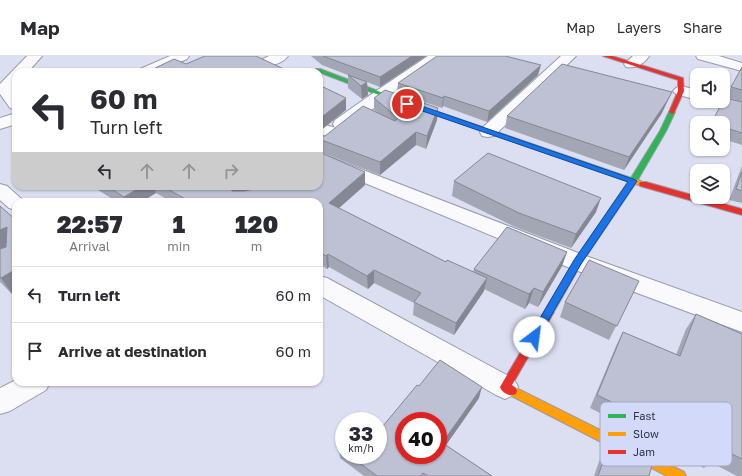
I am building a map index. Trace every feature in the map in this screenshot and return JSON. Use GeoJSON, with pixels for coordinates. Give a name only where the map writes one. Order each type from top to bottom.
{"type":"FeatureCollection","features":[{"type":"Feature","properties":{"kind":"street"},"geometry":{"type":"LineString","coordinates":[[24,68],[35,56]]}},
{"type":"Feature","properties":{"kind":"street"},"geometry":{"type":"LineString","coordinates":[[154,68],[182,56]]}},
{"type":"Feature","properties":{"kind":"street"},"geometry":{"type":"LineString","coordinates":[[410,56],[433,60]]}},
{"type":"Feature","properties":{"kind":"street"},"geometry":{"type":"LineString","coordinates":[[488,132],[569,56]]}},
{"type":"Feature","properties":{"kind":"street"},"geometry":{"type":"LineString","coordinates":[[504,387],[578,262],[633,181],[663,131],[681,91],[680,78],[637,60],[606,56]]}},
{"type":"Feature","properties":{"kind":"street"},"geometry":{"type":"LineString","coordinates":[[703,56],[742,66]]}},
{"type":"Feature","properties":{"kind":"street"},"geometry":{"type":"LineString","coordinates":[[262,60],[283,63]]}},
{"type":"Feature","properties":{"kind":"street"},"geometry":{"type":"LineString","coordinates":[[323,135],[380,94],[433,60]]}},
{"type":"Feature","properties":{"kind":"street"},"geometry":{"type":"LineString","coordinates":[[323,72],[380,94],[488,132],[633,181],[742,212]]}},
{"type":"Feature","properties":{"kind":"street"},"geometry":{"type":"LineString","coordinates":[[12,80],[4,89],[12,100]]}},
{"type":"Feature","properties":{"kind":"street"},"geometry":{"type":"LineString","coordinates":[[681,91],[690,93]]}},
{"type":"Feature","properties":{"kind":"street"},"geometry":{"type":"LineString","coordinates":[[730,105],[742,108]]}},
{"type":"Feature","properties":{"kind":"street"},"geometry":{"type":"LineString","coordinates":[[0,124],[12,120]]}},
{"type":"Feature","properties":{"kind":"street"},"geometry":{"type":"LineString","coordinates":[[323,160],[578,262],[742,322]]}},
{"type":"Feature","properties":{"kind":"street"},"geometry":{"type":"LineString","coordinates":[[0,190],[12,200]]}},
{"type":"Feature","properties":{"kind":"street"},"geometry":{"type":"LineString","coordinates":[[323,286],[504,387],[600,436]]}},
{"type":"Feature","properties":{"kind":"street"},"geometry":{"type":"LineString","coordinates":[[0,402],[30,386]]}},
{"type":"Feature","properties":{"kind":"street"},"geometry":{"type":"LineString","coordinates":[[660,466],[680,476]]}},
{"type":"Feature","properties":{"kind":"building"},"geometry":{"type":"Polygon","coordinates":[[[205,56],[256,56],[282,68],[155,68],[174,59],[186,64],[205,56]]]}},
{"type":"Feature","properties":{"kind":"building"},"geometry":{"type":"Polygon","coordinates":[[[323,56],[412,56],[380,77],[323,56]]]}},
{"type":"Feature","properties":{"kind":"building"},"geometry":{"type":"Polygon","coordinates":[[[437,56],[505,56],[541,65],[489,111],[398,83],[437,56]]]}},
{"type":"Feature","properties":{"kind":"building"},"geometry":{"type":"Polygon","coordinates":[[[562,64],[672,92],[629,157],[507,116],[562,64]]]}},
{"type":"Feature","properties":{"kind":"building"},"geometry":{"type":"Polygon","coordinates":[[[742,67],[742,90],[731,87],[742,67]]]}},
{"type":"Feature","properties":{"kind":"building"},"geometry":{"type":"Polygon","coordinates":[[[348,75],[367,82],[361,86],[348,75]]]}},
{"type":"Feature","properties":{"kind":"building"},"geometry":{"type":"Polygon","coordinates":[[[323,87],[346,98],[323,116],[323,87]]]}},
{"type":"Feature","properties":{"kind":"building"},"geometry":{"type":"Polygon","coordinates":[[[385,90],[438,108],[427,136],[416,132],[380,162],[323,141],[323,136],[363,106],[395,121],[398,118],[374,98],[385,90]]]}},
{"type":"Feature","properties":{"kind":"building"},"geometry":{"type":"Polygon","coordinates":[[[730,99],[742,102],[742,133],[730,129],[730,116],[715,116],[719,108],[730,108],[730,99]]]}},
{"type":"Feature","properties":{"kind":"building"},"geometry":{"type":"Polygon","coordinates":[[[488,153],[601,198],[576,234],[519,213],[454,181],[488,153]]]}},
{"type":"Feature","properties":{"kind":"building"},"geometry":{"type":"Polygon","coordinates":[[[323,154],[365,172],[329,203],[446,262],[447,260],[487,278],[456,323],[414,302],[421,293],[374,270],[367,276],[328,254],[326,256],[323,254],[323,198],[184,198],[169,190],[323,190],[323,154]]]}},
{"type":"Feature","properties":{"kind":"building"},"geometry":{"type":"Polygon","coordinates":[[[742,172],[742,191],[736,189],[742,172]]]}},
{"type":"Feature","properties":{"kind":"building"},"geometry":{"type":"Polygon","coordinates":[[[113,190],[135,190],[124,197],[113,190]]]}},
{"type":"Feature","properties":{"kind":"building"},"geometry":{"type":"Polygon","coordinates":[[[0,206],[12,216],[12,271],[1,278],[0,249],[6,247],[7,227],[0,230],[0,206]]]}},
{"type":"Feature","properties":{"kind":"building"},"geometry":{"type":"Polygon","coordinates":[[[507,227],[567,252],[543,292],[534,288],[529,294],[474,269],[507,227]]]}},
{"type":"Feature","properties":{"kind":"building"},"geometry":{"type":"Polygon","coordinates":[[[589,260],[639,281],[617,326],[565,302],[589,260]]]}},
{"type":"Feature","properties":{"kind":"building"},"geometry":{"type":"Polygon","coordinates":[[[696,314],[742,334],[742,459],[732,454],[732,402],[612,402],[597,395],[623,332],[680,356],[696,314]]]}},
{"type":"Feature","properties":{"kind":"building"},"geometry":{"type":"Polygon","coordinates":[[[440,360],[482,387],[447,436],[447,412],[395,412],[395,464],[447,464],[447,446],[492,476],[428,476],[423,473],[421,476],[377,476],[361,464],[387,464],[387,421],[417,385],[419,386],[440,360]]]}},
{"type":"Feature","properties":{"kind":"building"},"geometry":{"type":"Polygon","coordinates":[[[602,466],[652,466],[649,476],[598,476],[602,466]]]}},
{"type":"Feature","properties":{"kind":"traffic: fast"},"geometry":{"type":"LineString","coordinates":[[323,72],[381,94],[633,181],[663,131],[672,112]]}},
{"type":"Feature","properties":{"kind":"traffic: slow"},"geometry":{"type":"LineString","coordinates":[[549,312],[578,262],[633,181],[643,184]]}},
{"type":"Feature","properties":{"kind":"traffic: slow"},"geometry":{"type":"LineString","coordinates":[[512,391],[600,436]]}},
{"type":"Feature","properties":{"kind":"traffic: slow"},"geometry":{"type":"LineString","coordinates":[[660,466],[680,476]]}},
{"type":"Feature","properties":{"kind":"traffic: jam"},"geometry":{"type":"LineString","coordinates":[[606,56],[681,79],[681,91],[672,112]]}},
{"type":"Feature","properties":{"kind":"traffic: jam"},"geometry":{"type":"LineString","coordinates":[[643,184],[742,212]]}},
{"type":"Feature","properties":{"kind":"traffic: jam"},"geometry":{"type":"LineString","coordinates":[[512,391],[505,387],[549,312]]}},
{"type":"Feature","properties":{"kind":"route"},"geometry":{"type":"LineString","coordinates":[[407,104],[633,181],[578,262],[534,337]]}}]}
